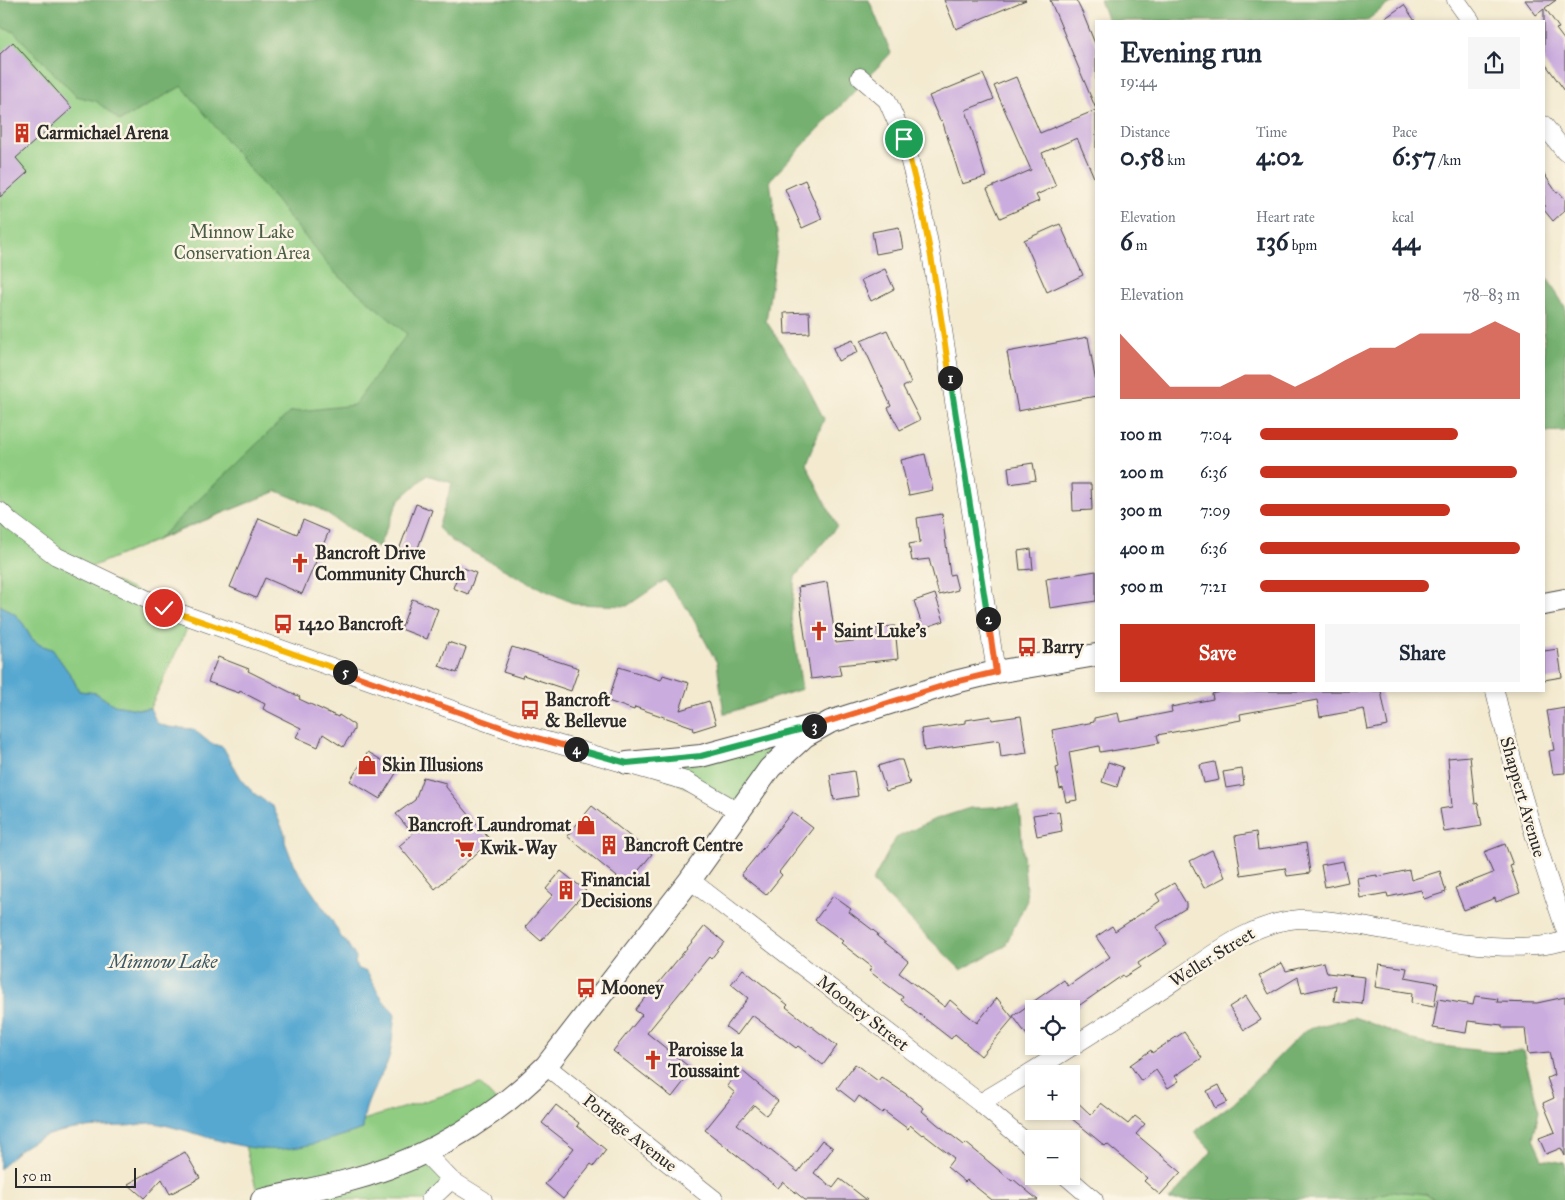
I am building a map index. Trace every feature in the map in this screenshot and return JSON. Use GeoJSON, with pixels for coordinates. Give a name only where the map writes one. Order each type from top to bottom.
{"type":"FeatureCollection","features":[{"type":"Feature","properties":{"kind":"main road"},"geometry":{"type":"LineString","coordinates":[[1545,604],[1565,600]]}},
{"type":"Feature","properties":{"kind":"main road"},"geometry":{"type":"LineString","coordinates":[[627,763],[701,756],[830,722],[955,682],[996,672],[1095,655]]}},
{"type":"Feature","properties":{"kind":"main road"},"geometry":{"type":"LineString","coordinates":[[262,1200],[352,1180],[425,1153],[462,1134],[525,1087],[546,1066],[690,880],[770,768],[805,736],[830,722]]}},
{"type":"Feature","properties":{"kind":"street"},"geometry":{"type":"LineString","coordinates":[[1456,0],[1470,20]]}},
{"type":"Feature","properties":{"kind":"street"},"geometry":{"type":"LineString","coordinates":[[860,77],[887,100],[904,139],[921,204],[931,253],[996,672]]}},
{"type":"Feature","properties":{"kind":"street"},"geometry":{"type":"LineString","coordinates":[[1545,126],[1565,152]]}},
{"type":"Feature","properties":{"kind":"street"},"geometry":{"type":"LineString","coordinates":[[0,511],[11,522],[56,556],[164,608],[515,732],[686,780],[738,812]]}},
{"type":"Feature","properties":{"kind":"street","name":"Shappert Avenue"},"geometry":{"type":"LineString","coordinates":[[1495,692],[1520,793],[1541,862],[1565,929]]}},
{"type":"Feature","properties":{"kind":"street","name":"Mooney Street"},"geometry":{"type":"LineString","coordinates":[[690,880],[980,1103],[1025,1141]]}},
{"type":"Feature","properties":{"kind":"street","name":"Weller Street"},"geometry":{"type":"LineString","coordinates":[[980,1103],[1180,978],[1242,936],[1272,923],[1300,919],[1341,922],[1444,940],[1506,947],[1537,946],[1565,941]]}},
{"type":"Feature","properties":{"kind":"street","name":"Portage Avenue"},"geometry":{"type":"LineString","coordinates":[[546,1066],[715,1200]]}},
{"type":"Feature","properties":{"kind":"street"},"geometry":{"type":"LineString","coordinates":[[425,1153],[451,1180],[483,1200]]}},
{"type":"Feature","properties":{"kind":"street"},"geometry":{"type":"LineString","coordinates":[[430,1200],[451,1180]]}},
{"type":"Feature","properties":{"kind":"street"},"geometry":{"type":"LineString","coordinates":[[1076,1185],[1094,1200]]}},
{"type":"Feature","properties":{"kind":"green space","name":"Minnow Lake Conservation Area"},"geometry":{"type":"Polygon","coordinates":[[[0,0],[767,278],[277,491],[86,569],[193,616],[150,708],[138,709],[114,705],[96,693],[79,691],[72,677],[52,649],[40,645],[31,638],[16,615],[0,605],[0,0]]]}},
{"type":"Feature","properties":{"kind":"green space"},"geometry":{"type":"Polygon","coordinates":[[[0,0],[869,0],[891,53],[770,180],[778,241],[766,321],[802,376],[824,419],[806,464],[837,526],[795,577],[791,617],[802,689],[724,714],[717,663],[689,611],[665,580],[627,606],[575,604],[531,584],[452,541],[438,528],[452,483],[427,475],[399,500],[378,548],[318,508],[277,491],[158,539],[290,412],[354,405],[407,334],[334,272],[182,86],[120,121],[96,101],[76,96],[14,32],[0,27],[0,0]]]}},
{"type":"Feature","properties":{"kind":"green space"},"geometry":{"type":"Polygon","coordinates":[[[1100,0],[1401,0],[1387,5],[1367,20],[1108,20],[1100,0]]]}},
{"type":"Feature","properties":{"kind":"green space"},"geometry":{"type":"Polygon","coordinates":[[[1545,275],[1565,307],[1565,431],[1545,432],[1545,275]]]}},
{"type":"Feature","properties":{"kind":"green space"},"geometry":{"type":"Polygon","coordinates":[[[829,721],[738,810],[626,761],[829,721]]]}},
{"type":"Feature","properties":{"kind":"green space"},"geometry":{"type":"Polygon","coordinates":[[[1019,806],[1027,900],[1005,946],[961,970],[872,882],[896,838],[933,820],[970,808],[1019,806]]]}},
{"type":"Feature","properties":{"kind":"green space"},"geometry":{"type":"Polygon","coordinates":[[[1354,1017],[1425,1044],[1492,1052],[1523,1051],[1539,1111],[1533,1139],[1542,1159],[1565,1163],[1565,1200],[1434,1200],[1426,1194],[1393,1191],[1360,1200],[1169,1200],[1212,1151],[1194,1132],[1233,1103],[1305,1030],[1354,1017]]]}},
{"type":"Feature","properties":{"kind":"green space"},"geometry":{"type":"Polygon","coordinates":[[[480,1084],[500,1105],[423,1152],[449,1179],[428,1200],[259,1199],[245,1146],[260,1148],[290,1147],[334,1138],[363,1129],[363,1120],[480,1084]]]}},
{"type":"Feature","properties":{"kind":"green space"},"geometry":{"type":"Polygon","coordinates":[[[1393,1191],[1426,1194],[1434,1200],[1360,1200],[1393,1191]]]}},
{"type":"Feature","properties":{"kind":"water","name":"Minnow Lake"},"geometry":{"type":"Polygon","coordinates":[[[0,605],[16,615],[31,638],[40,645],[52,649],[72,677],[79,691],[96,693],[114,705],[138,709],[150,708],[157,723],[168,727],[193,729],[210,743],[223,747],[243,782],[255,794],[273,807],[285,834],[285,842],[290,855],[299,873],[331,919],[341,937],[347,943],[356,958],[355,963],[359,969],[367,972],[381,997],[395,1016],[389,1058],[368,1103],[363,1120],[363,1129],[301,1147],[263,1149],[236,1145],[155,1123],[73,1129],[42,1137],[27,1145],[13,1155],[0,1169],[0,605]]]}},
{"type":"Feature","properties":{"kind":"building"},"geometry":{"type":"Polygon","coordinates":[[[944,0],[1026,0],[956,29],[944,0]]]}},
{"type":"Feature","properties":{"kind":"building"},"geometry":{"type":"Polygon","coordinates":[[[1050,0],[1076,0],[1083,14],[1095,44],[1095,107],[1050,0]]]}},
{"type":"Feature","properties":{"kind":"building"},"geometry":{"type":"Polygon","coordinates":[[[1525,0],[1556,0],[1545,8],[1559,28],[1556,29],[1565,41],[1565,91],[1545,63],[1544,9],[1536,15],[1525,0]]]}},
{"type":"Feature","properties":{"kind":"building"},"geometry":{"type":"Polygon","coordinates":[[[1404,5],[1414,20],[1382,20],[1404,5]]]}},
{"type":"Feature","properties":{"kind":"building","name":"Carmichael Arena"},"geometry":{"type":"Polygon","coordinates":[[[13,42],[72,108],[16,158],[28,172],[0,197],[0,54],[13,42]]]}},
{"type":"Feature","properties":{"kind":"building"},"geometry":{"type":"Polygon","coordinates":[[[983,74],[994,99],[966,110],[986,177],[962,184],[942,120],[940,121],[929,96],[983,74]]]}},
{"type":"Feature","properties":{"kind":"building"},"geometry":{"type":"Polygon","coordinates":[[[1016,77],[1040,133],[1095,110],[1095,180],[1077,138],[1042,153],[1056,186],[1036,195],[1039,201],[1000,218],[987,189],[1031,170],[994,86],[1016,77]]]}},
{"type":"Feature","properties":{"kind":"building"},"geometry":{"type":"Polygon","coordinates":[[[1545,175],[1557,193],[1559,192],[1565,199],[1565,210],[1553,221],[1545,211],[1545,175]]]}},
{"type":"Feature","properties":{"kind":"building"},"geometry":{"type":"Polygon","coordinates":[[[805,180],[822,219],[802,228],[785,189],[805,180]]]}},
{"type":"Feature","properties":{"kind":"building"},"geometry":{"type":"Polygon","coordinates":[[[1060,224],[1083,275],[1047,292],[1024,240],[1060,224]]]}},
{"type":"Feature","properties":{"kind":"building"},"geometry":{"type":"Polygon","coordinates":[[[899,227],[903,249],[876,254],[872,232],[899,227]]]}},
{"type":"Feature","properties":{"kind":"building"},"geometry":{"type":"Polygon","coordinates":[[[885,269],[894,289],[871,301],[861,280],[885,269]]]}},
{"type":"Feature","properties":{"kind":"building"},"geometry":{"type":"Polygon","coordinates":[[[809,312],[810,333],[785,334],[784,313],[809,312]]]}},
{"type":"Feature","properties":{"kind":"building"},"geometry":{"type":"Polygon","coordinates":[[[887,330],[911,383],[903,387],[920,420],[900,430],[888,408],[891,406],[861,341],[887,330]]]}},
{"type":"Feature","properties":{"kind":"building"},"geometry":{"type":"Polygon","coordinates":[[[1088,337],[1095,377],[1095,396],[1018,411],[1007,352],[1088,337]]]}},
{"type":"Feature","properties":{"kind":"building"},"geometry":{"type":"Polygon","coordinates":[[[853,340],[858,352],[838,361],[833,348],[853,340]]]}},
{"type":"Feature","properties":{"kind":"building"},"geometry":{"type":"Polygon","coordinates":[[[925,454],[933,490],[909,495],[901,460],[925,454]]]}},
{"type":"Feature","properties":{"kind":"building"},"geometry":{"type":"Polygon","coordinates":[[[1033,463],[1036,480],[1010,484],[1008,467],[1033,463]]]}},
{"type":"Feature","properties":{"kind":"building"},"geometry":{"type":"Polygon","coordinates":[[[1072,484],[1091,484],[1092,510],[1073,511],[1072,484]]]}},
{"type":"Feature","properties":{"kind":"building"},"geometry":{"type":"Polygon","coordinates":[[[416,504],[432,510],[415,556],[399,550],[416,504]]]}},
{"type":"Feature","properties":{"kind":"building"},"geometry":{"type":"Polygon","coordinates":[[[942,514],[950,575],[954,574],[958,590],[939,595],[929,559],[912,561],[909,544],[920,542],[917,518],[942,514]]]}},
{"type":"Feature","properties":{"kind":"building","name":"Bancroft Drive Community Church"},"geometry":{"type":"Polygon","coordinates":[[[259,518],[297,534],[303,520],[329,531],[302,594],[265,578],[256,598],[230,587],[259,518]]]}},
{"type":"Feature","properties":{"kind":"building"},"geometry":{"type":"Polygon","coordinates":[[[1031,549],[1033,569],[1020,570],[1018,551],[1031,549]]]}},
{"type":"Feature","properties":{"kind":"building"},"geometry":{"type":"Polygon","coordinates":[[[461,567],[476,573],[468,594],[453,588],[461,567]]]}},
{"type":"Feature","properties":{"kind":"building"},"geometry":{"type":"Polygon","coordinates":[[[1095,571],[1095,601],[1050,608],[1046,579],[1095,571]]]}},
{"type":"Feature","properties":{"kind":"building","name":"Saint Luke's"},"geometry":{"type":"Polygon","coordinates":[[[827,582],[836,643],[878,638],[877,628],[895,626],[898,659],[839,665],[841,675],[811,679],[798,587],[827,582]]]}},
{"type":"Feature","properties":{"kind":"building"},"geometry":{"type":"Polygon","coordinates":[[[935,594],[944,621],[923,628],[914,601],[935,594]]]}},
{"type":"Feature","properties":{"kind":"building"},"geometry":{"type":"Polygon","coordinates":[[[412,599],[438,609],[427,639],[401,629],[412,599]]]}},
{"type":"Feature","properties":{"kind":"building"},"geometry":{"type":"Polygon","coordinates":[[[448,642],[466,648],[457,673],[439,666],[448,642]]]}},
{"type":"Feature","properties":{"kind":"building"},"geometry":{"type":"Polygon","coordinates":[[[512,647],[579,668],[571,691],[523,675],[522,678],[503,672],[512,647]]]}},
{"type":"Feature","properties":{"kind":"building"},"geometry":{"type":"Polygon","coordinates":[[[1558,649],[1562,677],[1545,680],[1545,651],[1558,649]]]}},
{"type":"Feature","properties":{"kind":"building"},"geometry":{"type":"Polygon","coordinates":[[[218,657],[249,669],[248,671],[300,697],[299,699],[338,717],[339,715],[354,725],[354,730],[343,747],[323,734],[318,747],[296,737],[301,728],[263,709],[265,704],[240,691],[239,693],[208,682],[218,657]]]}},
{"type":"Feature","properties":{"kind":"building"},"geometry":{"type":"Polygon","coordinates":[[[619,667],[661,680],[663,675],[689,683],[680,710],[709,701],[716,724],[694,731],[693,727],[635,707],[634,710],[608,701],[619,667]]]}},
{"type":"Feature","properties":{"kind":"building"},"geometry":{"type":"Polygon","coordinates":[[[1219,692],[1381,692],[1388,726],[1368,730],[1364,709],[1320,717],[1317,700],[1240,714],[1241,720],[1157,735],[1159,743],[1111,751],[1100,752],[1099,746],[1069,752],[1077,800],[1066,802],[1063,788],[1060,789],[1056,768],[1059,767],[1052,730],[1094,722],[1094,718],[1118,713],[1120,722],[1172,712],[1171,707],[1213,699],[1212,694],[1219,692]]]}},
{"type":"Feature","properties":{"kind":"building"},"geometry":{"type":"Polygon","coordinates":[[[1565,708],[1565,773],[1553,774],[1549,751],[1554,750],[1547,711],[1565,708]]]}},
{"type":"Feature","properties":{"kind":"building"},"geometry":{"type":"Polygon","coordinates":[[[991,716],[992,720],[1021,716],[1027,753],[1001,757],[999,740],[924,751],[921,729],[966,723],[966,720],[991,716]]]}},
{"type":"Feature","properties":{"kind":"building"},"geometry":{"type":"Polygon","coordinates":[[[368,752],[398,770],[380,799],[350,781],[368,752]]]}},
{"type":"Feature","properties":{"kind":"building"},"geometry":{"type":"Polygon","coordinates":[[[1470,756],[1475,804],[1478,803],[1482,826],[1444,832],[1440,809],[1452,807],[1448,758],[1470,756]]]}},
{"type":"Feature","properties":{"kind":"building"},"geometry":{"type":"Polygon","coordinates":[[[902,760],[910,784],[886,791],[878,766],[902,760]]]}},
{"type":"Feature","properties":{"kind":"building"},"geometry":{"type":"Polygon","coordinates":[[[1108,762],[1123,767],[1117,787],[1102,782],[1108,762]]]}},
{"type":"Feature","properties":{"kind":"building"},"geometry":{"type":"Polygon","coordinates":[[[1215,762],[1219,780],[1204,783],[1200,765],[1215,762]]]}},
{"type":"Feature","properties":{"kind":"building"},"geometry":{"type":"Polygon","coordinates":[[[1242,769],[1244,785],[1226,788],[1223,772],[1242,769]]]}},
{"type":"Feature","properties":{"kind":"building"},"geometry":{"type":"Polygon","coordinates":[[[854,771],[858,796],[834,800],[830,775],[854,771]]]}},
{"type":"Feature","properties":{"kind":"building"},"geometry":{"type":"Polygon","coordinates":[[[423,777],[446,783],[446,787],[491,841],[435,889],[399,846],[413,834],[396,814],[415,800],[423,777]]]}},
{"type":"Feature","properties":{"kind":"building","name":"Bancroft Centre"},"geometry":{"type":"Polygon","coordinates":[[[592,806],[652,854],[627,885],[567,836],[592,806]]]}},
{"type":"Feature","properties":{"kind":"building"},"geometry":{"type":"Polygon","coordinates":[[[1059,811],[1062,831],[1037,836],[1033,815],[1059,811]]]}},
{"type":"Feature","properties":{"kind":"building"},"geometry":{"type":"Polygon","coordinates":[[[792,812],[813,828],[779,872],[782,875],[766,895],[741,875],[792,812]]]}},
{"type":"Feature","properties":{"kind":"building"},"geometry":{"type":"Polygon","coordinates":[[[1256,832],[1258,850],[1306,843],[1310,873],[1287,876],[1285,868],[1241,875],[1235,836],[1256,832]]]}},
{"type":"Feature","properties":{"kind":"building"},"geometry":{"type":"Polygon","coordinates":[[[1505,844],[1513,865],[1510,866],[1520,893],[1496,902],[1495,898],[1464,910],[1455,888],[1493,873],[1484,852],[1505,844]]]}},
{"type":"Feature","properties":{"kind":"building"},"geometry":{"type":"Polygon","coordinates":[[[1212,850],[1225,877],[1204,888],[1190,861],[1212,850]]]}},
{"type":"Feature","properties":{"kind":"building"},"geometry":{"type":"Polygon","coordinates":[[[1343,861],[1348,882],[1325,887],[1321,865],[1343,861]]]}},
{"type":"Feature","properties":{"kind":"building"},"geometry":{"type":"Polygon","coordinates":[[[1409,870],[1411,880],[1440,871],[1446,892],[1424,899],[1421,890],[1388,897],[1387,893],[1360,898],[1357,878],[1377,875],[1377,877],[1409,870]]]}},
{"type":"Feature","properties":{"kind":"building"},"geometry":{"type":"Polygon","coordinates":[[[561,871],[586,891],[541,941],[525,927],[553,895],[546,889],[561,871]]]}},
{"type":"Feature","properties":{"kind":"building"},"geometry":{"type":"Polygon","coordinates":[[[1174,883],[1186,903],[1186,908],[1156,927],[1167,944],[1138,963],[1140,967],[1124,977],[1123,975],[1080,1005],[1080,1000],[1036,1000],[1064,980],[1068,986],[1110,957],[1096,937],[1112,926],[1115,931],[1160,901],[1156,894],[1174,883]]]}},
{"type":"Feature","properties":{"kind":"building"},"geometry":{"type":"Polygon","coordinates":[[[833,896],[851,909],[849,912],[878,934],[877,936],[908,961],[899,973],[945,1007],[950,1000],[977,1023],[997,998],[1013,1018],[981,1056],[955,1034],[951,1039],[901,1000],[903,997],[869,971],[872,967],[841,943],[843,941],[815,920],[833,896]]]}},
{"type":"Feature","properties":{"kind":"building"},"geometry":{"type":"Polygon","coordinates":[[[705,926],[724,942],[711,959],[709,957],[647,1033],[693,1070],[672,1097],[613,1051],[642,1015],[635,1010],[705,926]]]}},
{"type":"Feature","properties":{"kind":"building"},"geometry":{"type":"Polygon","coordinates":[[[1324,962],[1327,973],[1365,977],[1362,1004],[1334,1001],[1336,985],[1302,993],[1298,977],[1269,994],[1259,976],[1282,963],[1286,971],[1324,962]]]}},
{"type":"Feature","properties":{"kind":"building"},"geometry":{"type":"Polygon","coordinates":[[[1379,964],[1407,968],[1405,977],[1438,983],[1434,1007],[1411,1003],[1412,993],[1375,987],[1379,964]]]}},
{"type":"Feature","properties":{"kind":"building"},"geometry":{"type":"Polygon","coordinates":[[[743,969],[788,1005],[786,1007],[837,1046],[823,1065],[798,1046],[796,1048],[752,1015],[737,1035],[726,1027],[748,998],[731,984],[743,969]]]}},
{"type":"Feature","properties":{"kind":"building"},"geometry":{"type":"Polygon","coordinates":[[[1246,996],[1261,1020],[1244,1030],[1229,1007],[1246,996]]]}},
{"type":"Feature","properties":{"kind":"building"},"geometry":{"type":"Polygon","coordinates":[[[1475,996],[1498,999],[1497,1002],[1537,1003],[1565,997],[1565,1156],[1561,1148],[1546,1154],[1539,1138],[1555,1132],[1543,1103],[1554,1098],[1547,1078],[1554,1075],[1549,1052],[1528,1054],[1525,1028],[1502,1028],[1502,1025],[1468,1021],[1466,1033],[1433,1028],[1438,999],[1473,1005],[1475,996]]]}},
{"type":"Feature","properties":{"kind":"building"},"geometry":{"type":"Polygon","coordinates":[[[1025,1008],[1025,1033],[1013,1016],[1025,1008]]]}},
{"type":"Feature","properties":{"kind":"building"},"geometry":{"type":"Polygon","coordinates":[[[1184,1032],[1202,1058],[1175,1076],[1179,1081],[1168,1088],[1156,1070],[1141,1081],[1130,1065],[1151,1050],[1152,1053],[1184,1032]]]}},
{"type":"Feature","properties":{"kind":"building"},"geometry":{"type":"Polygon","coordinates":[[[855,1064],[878,1081],[881,1077],[906,1094],[924,1108],[922,1111],[937,1124],[964,1145],[966,1143],[1038,1200],[992,1200],[947,1167],[954,1158],[923,1134],[910,1125],[908,1129],[884,1111],[882,1113],[859,1096],[855,1102],[837,1088],[855,1064]]]}},
{"type":"Feature","properties":{"kind":"building"},"geometry":{"type":"Polygon","coordinates":[[[740,1069],[778,1101],[766,1115],[754,1105],[737,1124],[798,1172],[822,1140],[833,1148],[814,1173],[833,1188],[840,1179],[867,1200],[805,1200],[783,1182],[778,1188],[705,1130],[735,1093],[727,1086],[740,1069]]]}},
{"type":"Feature","properties":{"kind":"building"},"geometry":{"type":"Polygon","coordinates":[[[1219,1085],[1227,1102],[1215,1108],[1207,1091],[1219,1085]]]}},
{"type":"Feature","properties":{"kind":"building"},"geometry":{"type":"Polygon","coordinates":[[[1101,1103],[1128,1124],[1135,1116],[1145,1124],[1136,1134],[1181,1172],[1160,1195],[1144,1181],[1147,1178],[1107,1144],[1105,1146],[1073,1120],[1080,1120],[1080,1105],[1091,1115],[1101,1103]]]}},
{"type":"Feature","properties":{"kind":"building"},"geometry":{"type":"Polygon","coordinates":[[[556,1105],[579,1123],[577,1126],[606,1150],[594,1166],[591,1164],[563,1199],[545,1184],[574,1148],[542,1123],[556,1105]]]}},
{"type":"Feature","properties":{"kind":"building"},"geometry":{"type":"Polygon","coordinates":[[[185,1152],[200,1178],[170,1194],[162,1179],[144,1198],[128,1184],[185,1152]]]}},
{"type":"Feature","properties":{"kind":"place","name":"Carmichael Arena"},"geometry":{"type":"Point","coordinates":[22,133]}},
{"type":"Feature","properties":{"kind":"place","name":"Bancroft Drive Community Church"},"geometry":{"type":"Point","coordinates":[300,563]}},
{"type":"Feature","properties":{"kind":"place","name":"1420 Bancroft"},"geometry":{"type":"Point","coordinates":[283,624]}},
{"type":"Feature","properties":{"kind":"place","name":"Saint Luke's"},"geometry":{"type":"Point","coordinates":[819,631]}},
{"type":"Feature","properties":{"kind":"place","name":"Barry"},"geometry":{"type":"Point","coordinates":[1027,647]}},
{"type":"Feature","properties":{"kind":"place","name":"Bancroft & Bellevue"},"geometry":{"type":"Point","coordinates":[530,710]}},
{"type":"Feature","properties":{"kind":"place","name":"Skin Illusions"},"geometry":{"type":"Point","coordinates":[367,765]}},
{"type":"Feature","properties":{"kind":"place","name":"Bancroft Laundromat"},"geometry":{"type":"Point","coordinates":[586,825]}},
{"type":"Feature","properties":{"kind":"place","name":"Bancroft Centre"},"geometry":{"type":"Point","coordinates":[609,845]}},
{"type":"Feature","properties":{"kind":"place","name":"Kwik-Way"},"geometry":{"type":"Point","coordinates":[465,848]}},
{"type":"Feature","properties":{"kind":"place","name":"Financial Decisions"},"geometry":{"type":"Point","coordinates":[566,890]}},
{"type":"Feature","properties":{"kind":"place","name":"Mooney"},"geometry":{"type":"Point","coordinates":[586,988]}},
{"type":"Feature","properties":{"kind":"place","name":"Paroisse la Toussaint"},"geometry":{"type":"Point","coordinates":[653,1060]}},
{"type":"Feature","properties":{"kind":"route"},"geometry":{"type":"LineString","coordinates":[[164,608],[515,732],[627,763],[701,756],[830,722],[911,695],[996,672],[931,253],[914,174],[904,139]]}}]}
